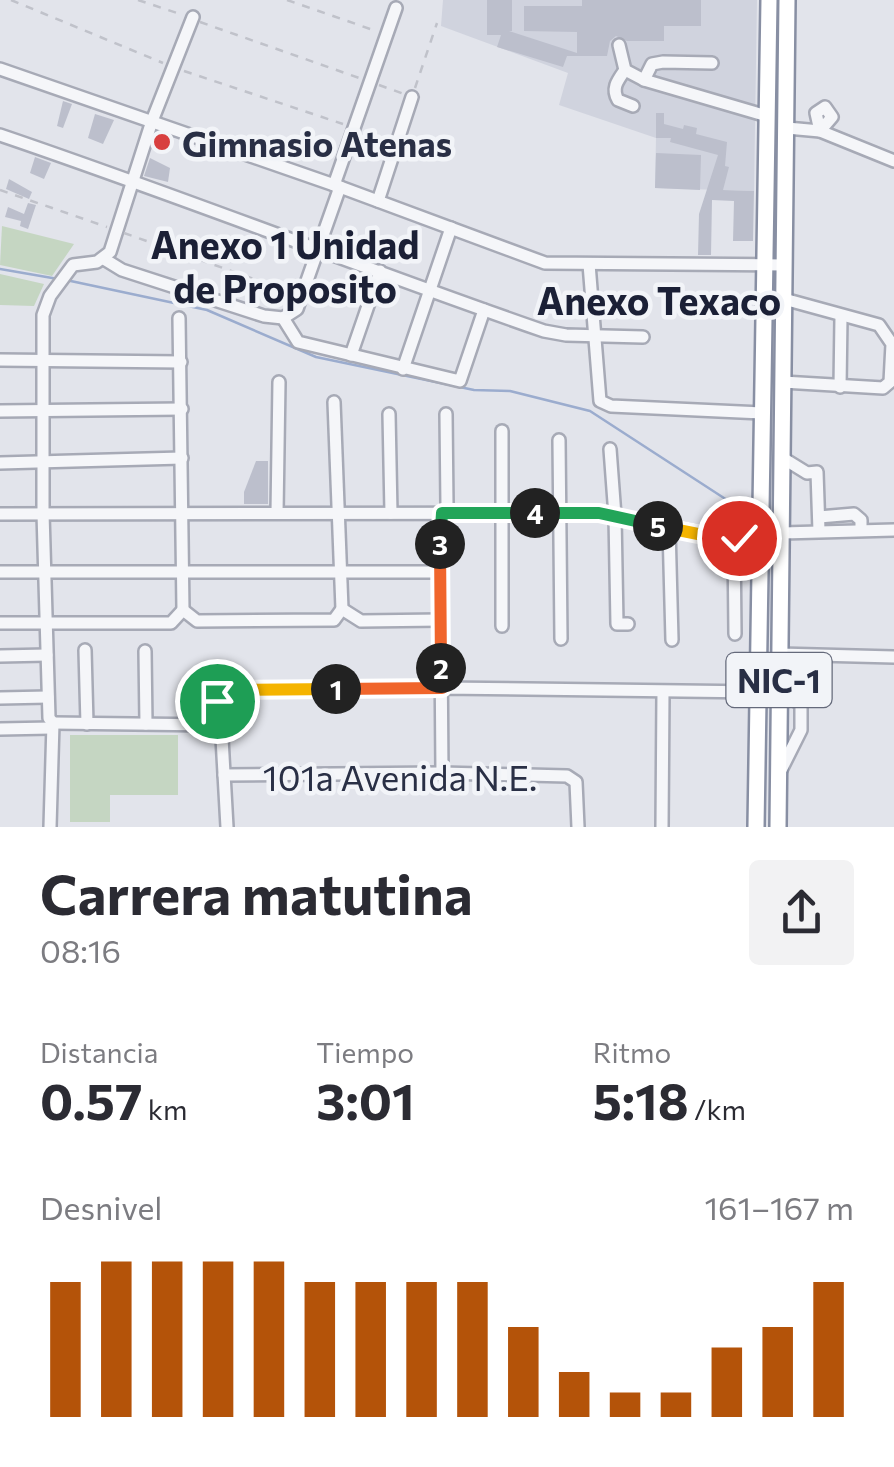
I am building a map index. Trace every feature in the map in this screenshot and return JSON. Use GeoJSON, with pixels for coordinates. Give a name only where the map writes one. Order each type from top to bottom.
{"type":"FeatureCollection","features":[{"type":"Feature","properties":{"kind":"highway","name":"NIC-1"},"geometry":{"type":"LineString","coordinates":[[756,827],[770,0]]}},
{"type":"Feature","properties":{"kind":"highway","name":"NIC-1"},"geometry":{"type":"LineString","coordinates":[[778,827],[787,0]]}},
{"type":"Feature","properties":{"kind":"highway"},"geometry":{"type":"LineString","coordinates":[[768,116],[780,113],[787,58]]}},
{"type":"Feature","properties":{"kind":"highway"},"geometry":{"type":"LineString","coordinates":[[736,539],[754,550],[758,579]]}},
{"type":"Feature","properties":{"kind":"street"},"geometry":{"type":"LineString","coordinates":[[50,827],[52,725],[43,513],[44,314],[61,278],[73,265],[104,259],[140,276],[264,316],[283,318],[297,308],[396,8]]}},
{"type":"Feature","properties":{"kind":"street"},"geometry":{"type":"LineString","coordinates":[[104,259],[118,230],[152,121],[192,18]]}},
{"type":"Feature","properties":{"kind":"street"},"geometry":{"type":"LineString","coordinates":[[619,46],[625,70],[644,80],[768,116]]}},
{"type":"Feature","properties":{"kind":"street"},"geometry":{"type":"LineString","coordinates":[[644,80],[652,64],[712,63]]}},
{"type":"Feature","properties":{"kind":"street"},"geometry":{"type":"LineString","coordinates":[[625,70],[614,92],[618,100],[633,106]]}},
{"type":"Feature","properties":{"kind":"street"},"geometry":{"type":"LineString","coordinates":[[1,72],[337,186],[544,263],[784,266]]}},
{"type":"Feature","properties":{"kind":"street"},"geometry":{"type":"LineString","coordinates":[[378,201],[412,97]]}},
{"type":"Feature","properties":{"kind":"street"},"geometry":{"type":"LineString","coordinates":[[787,128],[820,131],[894,161]]}},
{"type":"Feature","properties":{"kind":"street"},"geometry":{"type":"LineString","coordinates":[[0,135],[134,180],[318,252],[544,331],[643,337]]}},
{"type":"Feature","properties":{"kind":"street"},"geometry":{"type":"LineString","coordinates":[[403,370],[451,228]]}},
{"type":"Feature","properties":{"kind":"street"},"geometry":{"type":"LineString","coordinates":[[589,264],[600,401],[611,406],[762,413]]}},
{"type":"Feature","properties":{"kind":"street"},"geometry":{"type":"LineString","coordinates":[[350,355],[380,271]]}},
{"type":"Feature","properties":{"kind":"street"},"geometry":{"type":"LineString","coordinates":[[782,382],[883,388],[890,382],[892,344],[879,325],[784,298]]}},
{"type":"Feature","properties":{"kind":"street"},"geometry":{"type":"LineString","coordinates":[[283,318],[298,342],[460,381],[484,310]]}},
{"type":"Feature","properties":{"kind":"street"},"geometry":{"type":"LineString","coordinates":[[840,387],[841,317]]}},
{"type":"Feature","properties":{"kind":"street"},"geometry":{"type":"LineString","coordinates":[[0,624],[171,623],[183,610],[179,318]]}},
{"type":"Feature","properties":{"kind":"street"},"geometry":{"type":"LineString","coordinates":[[0,360],[181,362]]}},
{"type":"Feature","properties":{"kind":"street"},"geometry":{"type":"LineString","coordinates":[[277,512],[280,382]]}},
{"type":"Feature","properties":{"kind":"street"},"geometry":{"type":"LineString","coordinates":[[183,610],[197,621],[334,620],[342,609],[334,402]]}},
{"type":"Feature","properties":{"kind":"street"},"geometry":{"type":"LineString","coordinates":[[0,411],[182,409]]}},
{"type":"Feature","properties":{"kind":"street"},"geometry":{"type":"LineString","coordinates":[[389,414],[391,513]]}},
{"type":"Feature","properties":{"kind":"street"},"geometry":{"type":"LineString","coordinates":[[442,773],[440,572],[442,513],[447,506],[446,414]]}},
{"type":"Feature","properties":{"kind":"street"},"geometry":{"type":"LineString","coordinates":[[502,431],[502,626]]}},
{"type":"Feature","properties":{"kind":"street"},"geometry":{"type":"LineString","coordinates":[[558,440],[562,639]]}},
{"type":"Feature","properties":{"kind":"street"},"geometry":{"type":"LineString","coordinates":[[610,449],[617,624],[628,624]]}},
{"type":"Feature","properties":{"kind":"street"},"geometry":{"type":"LineString","coordinates":[[0,463],[182,458]]}},
{"type":"Feature","properties":{"kind":"street"},"geometry":{"type":"LineString","coordinates":[[782,458],[807,472],[817,472],[819,524]]}},
{"type":"Feature","properties":{"kind":"street"},"geometry":{"type":"LineString","coordinates":[[0,514],[560,513],[615,516],[736,539],[819,524],[894,530]]}},
{"type":"Feature","properties":{"kind":"street"},"geometry":{"type":"LineString","coordinates":[[669,528],[672,640]]}},
{"type":"Feature","properties":{"kind":"street"},"geometry":{"type":"LineString","coordinates":[[735,634],[736,539]]}},
{"type":"Feature","properties":{"kind":"street"},"geometry":{"type":"LineString","coordinates":[[0,572],[440,572]]}},
{"type":"Feature","properties":{"kind":"street"},"geometry":{"type":"LineString","coordinates":[[342,609],[361,621],[441,620]]}},
{"type":"Feature","properties":{"kind":"street"},"geometry":{"type":"LineString","coordinates":[[85,650],[87,724]]}},
{"type":"Feature","properties":{"kind":"street"},"geometry":{"type":"LineString","coordinates":[[145,651],[146,724]]}},
{"type":"Feature","properties":{"kind":"street"},"geometry":{"type":"LineString","coordinates":[[779,654],[894,657]]}},
{"type":"Feature","properties":{"kind":"street"},"geometry":{"type":"LineString","coordinates":[[0,656],[47,655]]}},
{"type":"Feature","properties":{"kind":"street"},"geometry":{"type":"LineString","coordinates":[[226,827],[222,738],[214,725],[217,701],[227,690],[759,692]]}},
{"type":"Feature","properties":{"kind":"street"},"geometry":{"type":"LineString","coordinates":[[662,827],[663,692]]}},
{"type":"Feature","properties":{"kind":"street"},"geometry":{"type":"LineString","coordinates":[[0,698],[48,696]]}},
{"type":"Feature","properties":{"kind":"street"},"geometry":{"type":"LineString","coordinates":[[0,730],[87,724],[214,725]]}},
{"type":"Feature","properties":{"kind":"street","name":"101a Avenida N.E."},"geometry":{"type":"LineString","coordinates":[[224,776],[567,776],[576,782],[578,827]]}},
{"type":"Feature","properties":{"kind":"path"},"geometry":{"type":"LineString","coordinates":[[138,0],[412,97],[437,23]]}},
{"type":"Feature","properties":{"kind":"path"},"geometry":{"type":"LineString","coordinates":[[287,0],[387,35]]}},
{"type":"Feature","properties":{"kind":"path"},"geometry":{"type":"LineString","coordinates":[[0,190],[302,296]]}},
{"type":"Feature","properties":{"kind":"shaded area"},"geometry":{"type":"Polygon","coordinates":[[[443,0],[757,0],[754,191],[655,188],[656,138],[559,105],[568,73],[441,26],[443,0]]]}},
{"type":"Feature","properties":{"kind":"green space"},"geometry":{"type":"Polygon","coordinates":[[[2,226],[74,244],[52,276],[0,265],[2,226]]]}},
{"type":"Feature","properties":{"kind":"green space"},"geometry":{"type":"Polygon","coordinates":[[[0,274],[44,284],[34,306],[0,305],[0,274]]]}},
{"type":"Feature","properties":{"kind":"green space"},"geometry":{"type":"Polygon","coordinates":[[[70,735],[178,735],[178,795],[110,795],[110,822],[70,822],[70,735]]]}},
{"type":"Feature","properties":{"kind":"building"},"geometry":{"type":"Polygon","coordinates":[[[487,0],[512,0],[509,31],[577,53],[577,32],[524,31],[524,6],[582,6],[582,0],[701,0],[701,26],[664,26],[664,41],[627,41],[616,36],[610,41],[607,56],[567,56],[563,67],[497,47],[501,35],[487,35],[487,0]]]}},
{"type":"Feature","properties":{"kind":"building"},"geometry":{"type":"Polygon","coordinates":[[[63,101],[72,104],[63,128],[57,126],[63,101]]]}},
{"type":"Feature","properties":{"kind":"building"},"geometry":{"type":"Polygon","coordinates":[[[656,113],[664,113],[664,124],[697,128],[696,134],[727,142],[725,166],[729,167],[723,190],[754,191],[753,241],[733,241],[734,201],[712,200],[711,255],[698,255],[699,214],[718,155],[670,142],[671,138],[656,138],[656,113]]]}},
{"type":"Feature","properties":{"kind":"building"},"geometry":{"type":"Polygon","coordinates":[[[95,114],[114,120],[103,144],[88,138],[95,114]]]}},
{"type":"Feature","properties":{"kind":"building"},"geometry":{"type":"Polygon","coordinates":[[[656,153],[701,155],[700,190],[655,188],[656,153]]]}},
{"type":"Feature","properties":{"kind":"building"},"geometry":{"type":"Polygon","coordinates":[[[35,157],[51,163],[44,179],[30,173],[35,157]]]}},
{"type":"Feature","properties":{"kind":"building"},"geometry":{"type":"Polygon","coordinates":[[[150,158],[170,168],[168,182],[144,176],[150,158]]]}},
{"type":"Feature","properties":{"kind":"building"},"geometry":{"type":"Polygon","coordinates":[[[9,179],[32,192],[29,199],[6,189],[9,179]]]}},
{"type":"Feature","properties":{"kind":"building"},"geometry":{"type":"Polygon","coordinates":[[[28,203],[36,205],[28,229],[20,226],[21,221],[5,217],[8,207],[24,214],[28,203]]]}},
{"type":"Feature","properties":{"kind":"building"},"geometry":{"type":"Polygon","coordinates":[[[256,461],[268,461],[268,504],[244,504],[244,492],[256,461]]]}},
{"type":"Feature","properties":{"kind":"waterway"},"geometry":{"type":"LineString","coordinates":[[0,269],[58,279]]}},
{"type":"Feature","properties":{"kind":"waterway"},"geometry":{"type":"LineString","coordinates":[[66,280],[207,310],[316,357],[474,390],[510,391],[590,411],[727,500],[739,513]]}},
{"type":"Feature","properties":{"kind":"place","name":"Gimnasio Atenas"},"geometry":{"type":"Point","coordinates":[162,142]}},
{"type":"Feature","properties":{"kind":"district","name":"Anexo 1 Unidad de Proposito"},"geometry":{"type":"Point","coordinates":[285,265]}},
{"type":"Feature","properties":{"kind":"district","name":"Anexo Texaco"},"geometry":{"type":"Point","coordinates":[659,299]}},
{"type":"Feature","properties":{"kind":"route"},"geometry":{"type":"LineString","coordinates":[[217,701],[227,690],[442,688],[442,513],[599,513],[718,538],[739,538]]}}]}
